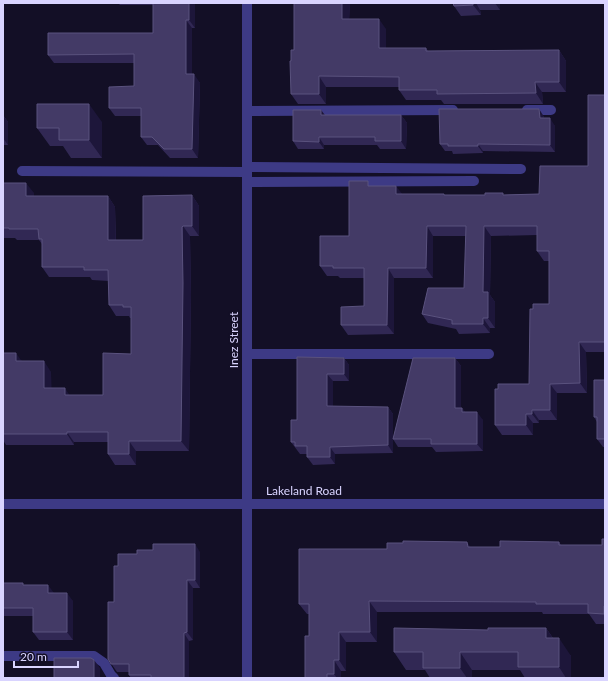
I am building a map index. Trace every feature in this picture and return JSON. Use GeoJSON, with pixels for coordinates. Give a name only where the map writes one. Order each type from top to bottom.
{"type":"FeatureCollection","features":[{"type":"Feature","properties":{"kind":"street","name":"Inez Street"},"geometry":{"type":"LineString","coordinates":[[247,3],[247,678]]}},
{"type":"Feature","properties":{"kind":"street"},"geometry":{"type":"LineString","coordinates":[[247,111],[465,110]]}},
{"type":"Feature","properties":{"kind":"street"},"geometry":{"type":"LineString","coordinates":[[520,110],[551,110]]}},
{"type":"Feature","properties":{"kind":"street"},"geometry":{"type":"LineString","coordinates":[[22,171],[247,173],[521,169]]}},
{"type":"Feature","properties":{"kind":"street"},"geometry":{"type":"LineString","coordinates":[[247,173],[474,181]]}},
{"type":"Feature","properties":{"kind":"street"},"geometry":{"type":"LineString","coordinates":[[247,354],[490,354]]}},
{"type":"Feature","properties":{"kind":"street","name":"Lakeland Road"},"geometry":{"type":"LineString","coordinates":[[3,504],[605,504]]}},
{"type":"Feature","properties":{"kind":"street"},"geometry":{"type":"LineString","coordinates":[[3,656],[94,656],[104,663],[114,678]]}},
{"type":"Feature","properties":{"kind":"building"},"geometry":{"type":"Polygon","coordinates":[[[153,3],[189,3],[189,20],[186,20],[186,74],[194,74],[192,149],[164,149],[152,137],[141,137],[141,108],[109,108],[109,87],[134,86],[134,54],[48,55],[48,33],[153,33],[153,3]]]}},
{"type":"Feature","properties":{"kind":"building"},"geometry":{"type":"Polygon","coordinates":[[[294,3],[342,3],[342,19],[379,19],[379,48],[426,48],[426,51],[559,50],[559,82],[535,82],[536,93],[437,94],[437,90],[399,90],[399,77],[319,76],[319,94],[291,94],[290,61],[291,50],[294,50],[294,3]]]}},
{"type":"Feature","properties":{"kind":"building"},"geometry":{"type":"Polygon","coordinates":[[[453,3],[473,3],[473,5],[454,6],[453,3]]]}},
{"type":"Feature","properties":{"kind":"building"},"geometry":{"type":"Polygon","coordinates":[[[588,95],[605,95],[605,342],[579,342],[580,383],[550,384],[550,410],[532,410],[532,414],[526,414],[526,425],[495,425],[495,389],[498,389],[498,384],[529,384],[530,309],[533,309],[533,304],[549,304],[549,251],[537,251],[537,226],[484,226],[483,292],[488,292],[488,318],[483,318],[483,324],[452,324],[452,320],[422,314],[428,288],[464,288],[466,226],[427,226],[426,268],[388,268],[387,325],[341,325],[341,307],[364,306],[364,268],[333,268],[333,266],[320,266],[320,236],[349,236],[349,181],[368,181],[368,186],[396,186],[396,194],[539,194],[540,166],[588,166],[588,95]]]}},
{"type":"Feature","properties":{"kind":"building"},"geometry":{"type":"Polygon","coordinates":[[[37,104],[89,104],[89,140],[59,140],[59,128],[37,128],[37,104]]]}},
{"type":"Feature","properties":{"kind":"building"},"geometry":{"type":"Polygon","coordinates":[[[439,109],[539,109],[540,118],[550,118],[550,145],[478,144],[478,146],[448,146],[448,144],[440,144],[439,109]]]}},
{"type":"Feature","properties":{"kind":"building"},"geometry":{"type":"Polygon","coordinates":[[[293,110],[321,110],[321,115],[401,115],[401,141],[375,141],[375,137],[319,137],[319,142],[293,141],[293,110]]]}},
{"type":"Feature","properties":{"kind":"building"},"geometry":{"type":"Polygon","coordinates":[[[3,183],[26,183],[26,196],[108,196],[108,240],[143,240],[143,196],[192,195],[192,226],[182,227],[183,283],[181,441],[129,441],[129,454],[108,454],[108,432],[67,432],[67,434],[3,434],[3,353],[16,353],[16,361],[44,361],[44,388],[65,388],[65,395],[103,395],[103,353],[131,354],[131,307],[123,307],[123,305],[109,305],[108,270],[84,270],[84,267],[42,267],[42,239],[39,239],[38,229],[3,228],[3,183]]]}},
{"type":"Feature","properties":{"kind":"building"},"geometry":{"type":"Polygon","coordinates":[[[297,357],[344,358],[344,374],[327,374],[327,406],[388,407],[388,445],[330,447],[330,457],[307,457],[307,446],[295,446],[295,442],[291,442],[291,420],[297,420],[297,357]]]}},
{"type":"Feature","properties":{"kind":"building"},"geometry":{"type":"Polygon","coordinates":[[[413,358],[455,358],[455,408],[462,408],[462,412],[477,412],[477,444],[431,444],[431,439],[393,439],[413,358]]]}},
{"type":"Feature","properties":{"kind":"building"},"geometry":{"type":"Polygon","coordinates":[[[594,380],[605,380],[605,439],[597,439],[597,417],[594,417],[594,380]]]}},
{"type":"Feature","properties":{"kind":"building"},"geometry":{"type":"Polygon","coordinates":[[[602,539],[605,539],[604,614],[588,613],[588,604],[536,604],[536,602],[369,601],[370,632],[339,632],[339,660],[334,660],[334,674],[327,674],[327,678],[305,678],[305,636],[309,636],[309,604],[299,604],[299,549],[387,549],[387,543],[403,543],[403,541],[467,542],[468,547],[500,547],[500,541],[559,542],[559,545],[602,545],[602,539]]]}},
{"type":"Feature","properties":{"kind":"building"},"geometry":{"type":"Polygon","coordinates":[[[153,544],[195,544],[195,580],[187,580],[187,632],[184,633],[184,678],[151,678],[151,675],[129,675],[129,664],[111,664],[108,659],[108,602],[114,602],[114,566],[118,566],[118,554],[137,554],[137,550],[153,550],[153,544]]]}},
{"type":"Feature","properties":{"kind":"building"},"geometry":{"type":"Polygon","coordinates":[[[3,583],[48,585],[48,593],[67,593],[67,632],[33,632],[33,608],[3,608],[3,583]]]}},
{"type":"Feature","properties":{"kind":"building"},"geometry":{"type":"Polygon","coordinates":[[[394,628],[488,630],[488,628],[546,628],[546,638],[559,638],[559,667],[518,667],[518,652],[460,652],[460,668],[423,668],[423,652],[394,652],[394,628]]]}},
{"type":"Feature","properties":{"kind":"building"},"geometry":{"type":"Polygon","coordinates":[[[54,658],[91,658],[94,660],[94,678],[54,678],[54,658]]]}}]}
